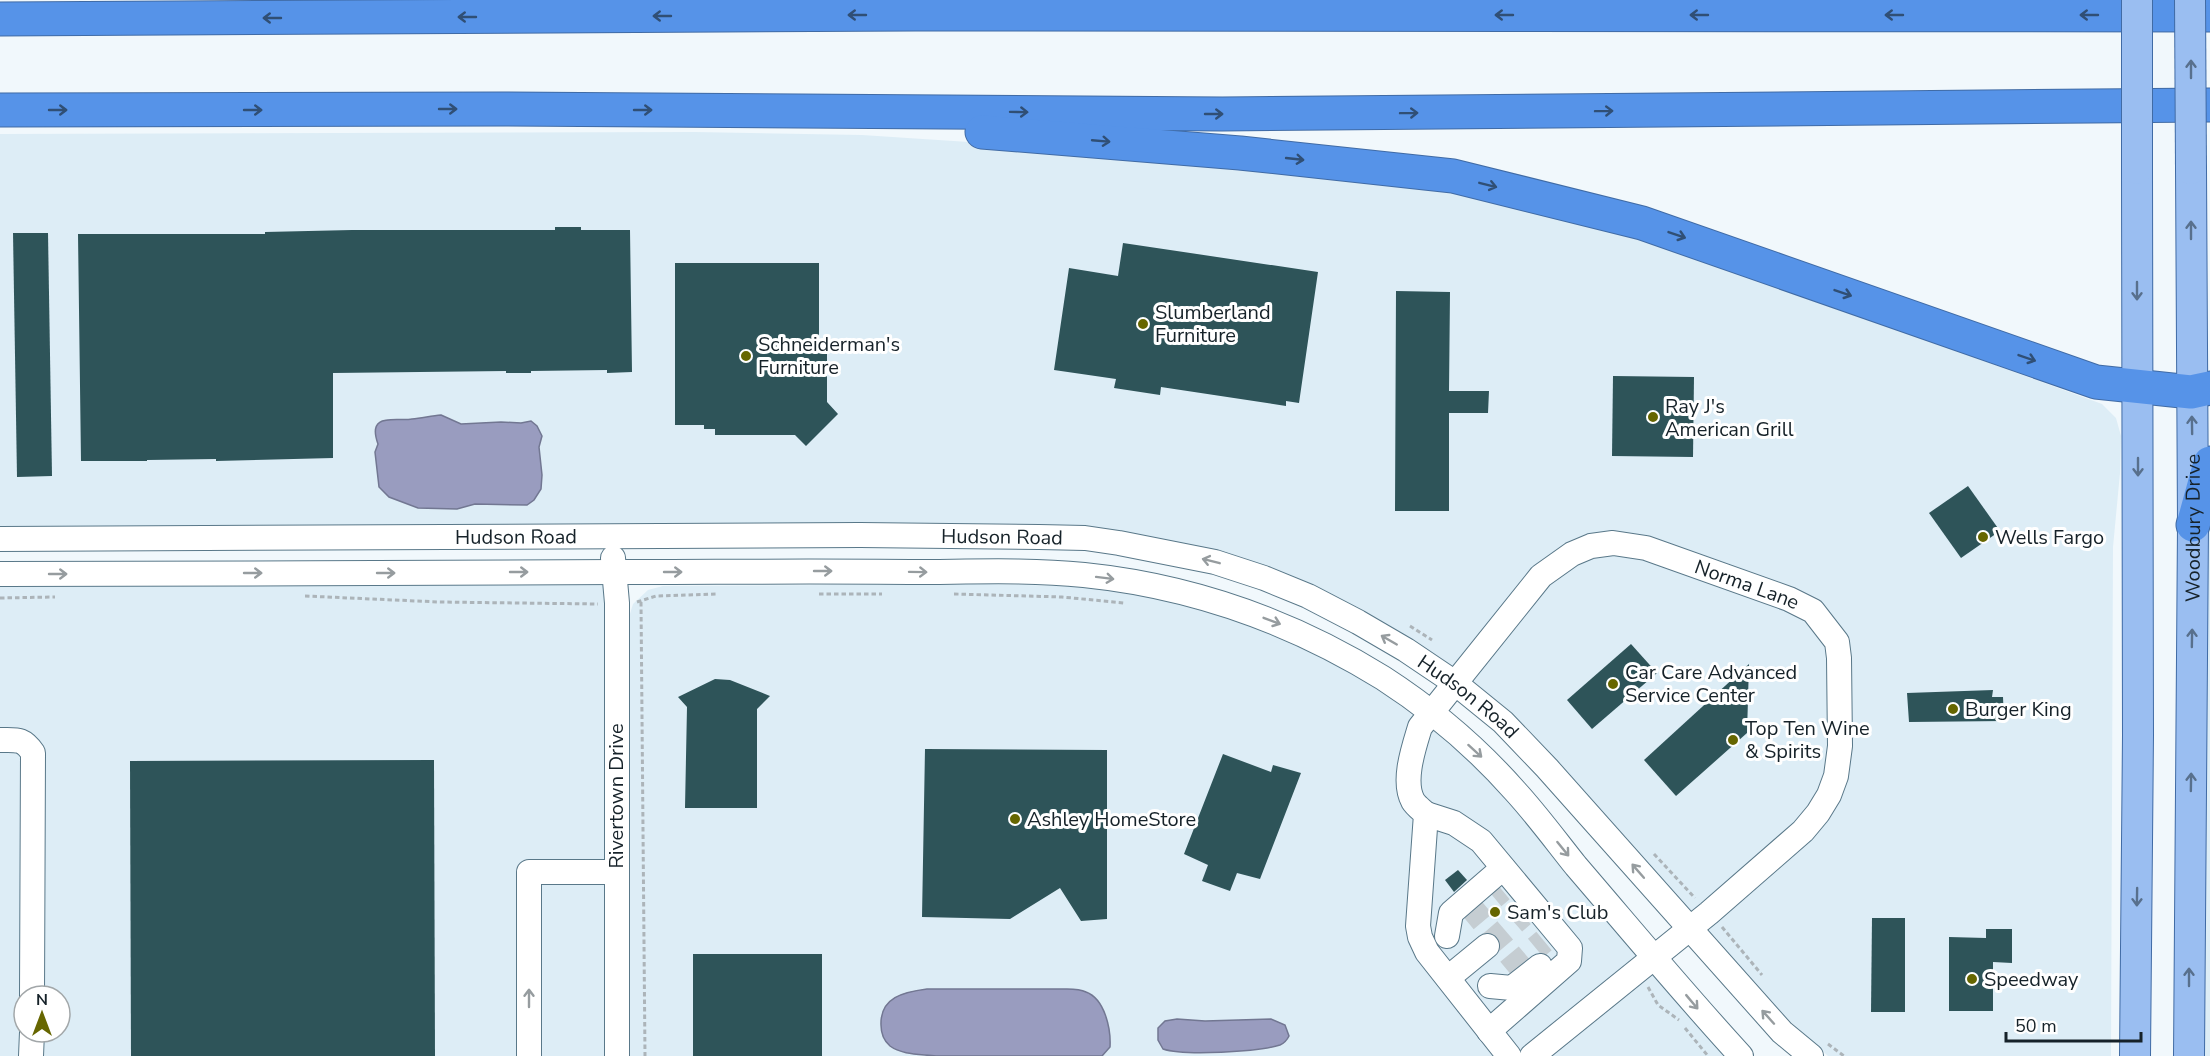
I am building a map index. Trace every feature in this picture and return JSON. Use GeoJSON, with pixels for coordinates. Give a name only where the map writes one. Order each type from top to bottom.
{"type":"FeatureCollection","features":[{"type":"Feature","properties":{"kind":"highway"},"geometry":{"type":"LineString","coordinates":[[915,14],[1036,0]]}},
{"type":"Feature","properties":{"kind":"highway"},"geometry":{"type":"LineString","coordinates":[[0,19],[915,14],[2210,15]]}},
{"type":"Feature","properties":{"kind":"highway"},"geometry":{"type":"LineString","coordinates":[[0,110],[813,110],[1222,114],[2210,105]]}},
{"type":"Feature","properties":{"kind":"highway"},"geometry":{"type":"LineString","coordinates":[[813,110],[944,129],[1240,153],[1453,176],[1642,223],[2096,382],[2201,390]]}},
{"type":"Feature","properties":{"kind":"highway"},"geometry":{"type":"LineString","coordinates":[[2193,525],[2210,462]]}},
{"type":"Feature","properties":{"kind":"main road"},"geometry":{"type":"LineString","coordinates":[[2135,1056],[2138,735],[2137,0]]}},
{"type":"Feature","properties":{"kind":"main road","name":"Woodbury Drive"},"geometry":{"type":"LineString","coordinates":[[2189,1056],[2193,525],[2201,390],[2191,169],[2190,0]]}},
{"type":"Feature","properties":{"kind":"street","name":"Hudson Road"},"geometry":{"type":"LineString","coordinates":[[0,539],[860,535],[1086,538],[1215,562],[1264,578],[1318,601],[1406,650],[1455,683],[1503,722],[1547,768],[1782,1032],[1817,1048]]}},
{"type":"Feature","properties":{"kind":"street"},"geometry":{"type":"LineString","coordinates":[[859,571],[860,535]]}},
{"type":"Feature","properties":{"kind":"street","name":"Rivertown Drive"},"geometry":{"type":"LineString","coordinates":[[612,536],[617,603],[615,872],[617,1056]]}},
{"type":"Feature","properties":{"kind":"street","name":"Norma Lane"},"geometry":{"type":"LineString","coordinates":[[1426,814],[1414,802],[1409,791],[1411,756],[1420,727],[1541,576],[1572,554],[1591,546],[1613,543],[1646,548],[1789,599],[1813,611],[1837,642],[1840,746],[1836,776],[1829,795],[1818,813],[1803,831],[1689,930],[1532,1056]]}},
{"type":"Feature","properties":{"kind":"street","name":"Hudson Road"},"geometry":{"type":"LineString","coordinates":[[0,574],[859,571],[1078,575],[1156,586],[1206,598],[1294,629],[1387,681],[1431,713],[1477,752],[1514,789],[1698,1010],[1741,1056]]}},
{"type":"Feature","properties":{"kind":"street"},"geometry":{"type":"LineString","coordinates":[[0,740],[18,740],[26,743],[33,753],[32,984]]}},
{"type":"Feature","properties":{"kind":"street"},"geometry":{"type":"LineString","coordinates":[[1489,1031],[1569,961],[1570,948],[1555,939],[1528,910],[1481,841],[1454,823],[1426,814],[1418,926],[1420,937],[1428,952],[1489,1031],[1509,1056]]}},
{"type":"Feature","properties":{"kind":"street"},"geometry":{"type":"LineString","coordinates":[[530,1056],[529,872],[615,872]]}},
{"type":"Feature","properties":{"kind":"street"},"geometry":{"type":"LineString","coordinates":[[1447,936],[1451,913],[1506,879]]}},
{"type":"Feature","properties":{"kind":"street"},"geometry":{"type":"LineString","coordinates":[[1428,952],[1466,920]]}},
{"type":"Feature","properties":{"kind":"street"},"geometry":{"type":"LineString","coordinates":[[1468,1004],[1499,979],[1512,988],[1555,939]]}},
{"type":"Feature","properties":{"kind":"street"},"geometry":{"type":"LineString","coordinates":[[1448,978],[1486,946]]}},
{"type":"Feature","properties":{"kind":"path"},"geometry":{"type":"LineString","coordinates":[[645,1056],[641,602],[656,597],[722,594]]}},
{"type":"Feature","properties":{"kind":"path"},"geometry":{"type":"LineString","coordinates":[[813,594],[882,594]]}},
{"type":"Feature","properties":{"kind":"path"},"geometry":{"type":"LineString","coordinates":[[948,594],[1062,597],[1133,604]]}},
{"type":"Feature","properties":{"kind":"path"},"geometry":{"type":"LineString","coordinates":[[303,596],[584,605]]}},
{"type":"Feature","properties":{"kind":"path"},"geometry":{"type":"LineString","coordinates":[[0,598],[62,597]]}},
{"type":"Feature","properties":{"kind":"path"},"geometry":{"type":"LineString","coordinates":[[1736,944],[1762,976]]}},
{"type":"Feature","properties":{"kind":"path"},"geometry":{"type":"LineString","coordinates":[[1655,1000],[1679,1020],[1708,1056]]}},
{"type":"Feature","properties":{"kind":"path"},"geometry":{"type":"LineString","coordinates":[[1817,1048],[1844,1056]]}},
{"type":"Feature","properties":{"kind":"shaded area"},"geometry":{"type":"Polygon","coordinates":[[[695,132],[862,135],[1284,163],[1579,213],[2102,404],[2116,418],[2121,436],[2113,547],[2111,1056],[1828,1056],[1779,1011],[1503,707],[1441,658],[1357,607],[1284,573],[1216,550],[1115,530],[1054,525],[0,527],[0,134],[695,132]]]}},
{"type":"Feature","properties":{"kind":"shaded area"},"geometry":{"type":"Polygon","coordinates":[[[2210,463],[2210,1056],[2189,1056],[2210,463]]]}},
{"type":"Feature","properties":{"kind":"shaded area"},"geometry":{"type":"Polygon","coordinates":[[[614,572],[617,1056],[0,1056],[0,574],[614,572]]]}},
{"type":"Feature","properties":{"kind":"shaded area"},"geometry":{"type":"Polygon","coordinates":[[[987,584],[1090,587],[1175,602],[1229,617],[1295,644],[1357,676],[1393,700],[1461,752],[1497,788],[1724,1056],[629,1056],[629,617],[633,604],[648,590],[663,586],[987,584]]]}},
{"type":"Feature","properties":{"kind":"water"},"geometry":{"type":"Polygon","coordinates":[[[441,415],[461,424],[531,421],[537,426],[542,436],[539,447],[542,475],[541,489],[534,500],[527,505],[475,504],[457,509],[418,508],[389,497],[379,487],[375,452],[378,444],[375,434],[376,427],[385,420],[441,415]]]}},
{"type":"Feature","properties":{"kind":"water"},"geometry":{"type":"Polygon","coordinates":[[[927,989],[1076,989],[1084,991],[1098,1001],[1106,1015],[1110,1047],[1102,1056],[936,1056],[912,1054],[895,1049],[888,1044],[882,1034],[882,1016],[885,1008],[889,1002],[902,994],[927,989]]]}},
{"type":"Feature","properties":{"kind":"water"},"geometry":{"type":"Polygon","coordinates":[[[1177,1019],[1205,1021],[1271,1019],[1285,1025],[1289,1036],[1280,1045],[1255,1050],[1203,1053],[1163,1049],[1158,1040],[1158,1028],[1165,1021],[1177,1019]]]}},
{"type":"Feature","properties":{"kind":"building"},"geometry":{"type":"Polygon","coordinates":[[[555,227],[581,227],[581,230],[630,230],[632,372],[607,373],[607,370],[531,371],[531,373],[506,373],[506,371],[333,373],[333,458],[81,461],[78,234],[555,230],[555,227]]]}},
{"type":"Feature","properties":{"kind":"building"},"geometry":{"type":"Polygon","coordinates":[[[13,233],[48,233],[52,476],[17,477],[13,233]]]}},
{"type":"Feature","properties":{"kind":"building"},"geometry":{"type":"Polygon","coordinates":[[[1123,243],[1318,272],[1299,403],[1286,401],[1286,406],[1161,387],[1160,395],[1114,388],[1116,379],[1054,370],[1069,268],[1118,276],[1123,243]]]}},
{"type":"Feature","properties":{"kind":"building"},"geometry":{"type":"Polygon","coordinates":[[[675,263],[819,263],[819,340],[827,340],[827,402],[838,414],[806,446],[795,435],[715,435],[715,429],[704,429],[704,425],[675,425],[675,263]]]}},
{"type":"Feature","properties":{"kind":"building"},"geometry":{"type":"Polygon","coordinates":[[[1396,291],[1450,292],[1449,391],[1489,391],[1488,413],[1449,413],[1449,511],[1395,511],[1396,291]]]}},
{"type":"Feature","properties":{"kind":"building","name":"Ray J's American Grill"},"geometry":{"type":"Polygon","coordinates":[[[1613,376],[1694,377],[1693,457],[1612,456],[1613,376]]]}},
{"type":"Feature","properties":{"kind":"building"},"geometry":{"type":"Polygon","coordinates":[[[1968,486],[2000,531],[1961,558],[1929,513],[1968,486]]]}},
{"type":"Feature","properties":{"kind":"building"},"geometry":{"type":"Polygon","coordinates":[[[1631,644],[1657,673],[1592,729],[1567,700],[1631,644]]]}},
{"type":"Feature","properties":{"kind":"building"},"geometry":{"type":"Polygon","coordinates":[[[1749,664],[1747,733],[1676,796],[1644,760],[1749,664]]]}},
{"type":"Feature","properties":{"kind":"building"},"geometry":{"type":"Polygon","coordinates":[[[715,679],[730,680],[770,696],[757,709],[757,808],[685,808],[687,707],[678,697],[715,679]]]}},
{"type":"Feature","properties":{"kind":"building"},"geometry":{"type":"Polygon","coordinates":[[[1993,690],[1992,697],[2003,697],[2004,721],[1909,722],[1907,693],[1993,690]]]}},
{"type":"Feature","properties":{"kind":"building","name":"Ashley HomeStore"},"geometry":{"type":"Polygon","coordinates":[[[925,749],[1107,750],[1107,919],[1081,921],[1060,888],[1010,919],[922,917],[925,749]]]}},
{"type":"Feature","properties":{"kind":"building"},"geometry":{"type":"Polygon","coordinates":[[[1223,754],[1271,772],[1273,765],[1301,773],[1260,879],[1237,873],[1230,891],[1202,881],[1208,865],[1184,854],[1223,754]]]}},
{"type":"Feature","properties":{"kind":"building"},"geometry":{"type":"Polygon","coordinates":[[[434,760],[435,1056],[131,1056],[130,761],[434,760]]]}},
{"type":"Feature","properties":{"kind":"building"},"geometry":{"type":"Polygon","coordinates":[[[1458,870],[1467,880],[1454,892],[1445,880],[1458,870]]]}},
{"type":"Feature","properties":{"kind":"building"},"geometry":{"type":"Polygon","coordinates":[[[1872,918],[1905,918],[1905,1012],[1871,1012],[1872,918]]]}},
{"type":"Feature","properties":{"kind":"building"},"geometry":{"type":"Polygon","coordinates":[[[1986,929],[2012,929],[2012,963],[1993,962],[1993,1011],[1949,1011],[1949,937],[1986,938],[1986,929]]]}},
{"type":"Feature","properties":{"kind":"building"},"geometry":{"type":"Polygon","coordinates":[[[693,954],[822,954],[822,1056],[693,1056],[693,954]]]}},
{"type":"Feature","properties":{"kind":"tunnel"},"geometry":{"type":"LineString","coordinates":[[1466,920],[1502,890]]}},
{"type":"Feature","properties":{"kind":"tunnel"},"geometry":{"type":"LineString","coordinates":[[1487,946],[1523,915]]}},
{"type":"Feature","properties":{"kind":"tunnel"},"geometry":{"type":"LineString","coordinates":[[1508,971],[1544,941]]}},
{"type":"Feature","properties":{"kind":"place","name":"Slumberland Furniture"},"geometry":{"type":"Point","coordinates":[1143,324]}},
{"type":"Feature","properties":{"kind":"place","name":"Schneiderman's Furniture"},"geometry":{"type":"Point","coordinates":[746,356]}},
{"type":"Feature","properties":{"kind":"place","name":"Ray J's American Grill"},"geometry":{"type":"Point","coordinates":[1653,417]}},
{"type":"Feature","properties":{"kind":"place","name":"Wells Fargo"},"geometry":{"type":"Point","coordinates":[1983,537]}},
{"type":"Feature","properties":{"kind":"place","name":"Car Care Advanced Service Center"},"geometry":{"type":"Point","coordinates":[1613,684]}},
{"type":"Feature","properties":{"kind":"place","name":"Burger King"},"geometry":{"type":"Point","coordinates":[1953,709]}},
{"type":"Feature","properties":{"kind":"place","name":"Top Ten Wine & Spirits"},"geometry":{"type":"Point","coordinates":[1733,740]}},
{"type":"Feature","properties":{"kind":"place","name":"Ashley HomeStore"},"geometry":{"type":"Point","coordinates":[1015,819]}},
{"type":"Feature","properties":{"kind":"place","name":"Sam's Club"},"geometry":{"type":"Point","coordinates":[1495,912]}},
{"type":"Feature","properties":{"kind":"place","name":"Speedway"},"geometry":{"type":"Point","coordinates":[1972,979]}}]}
